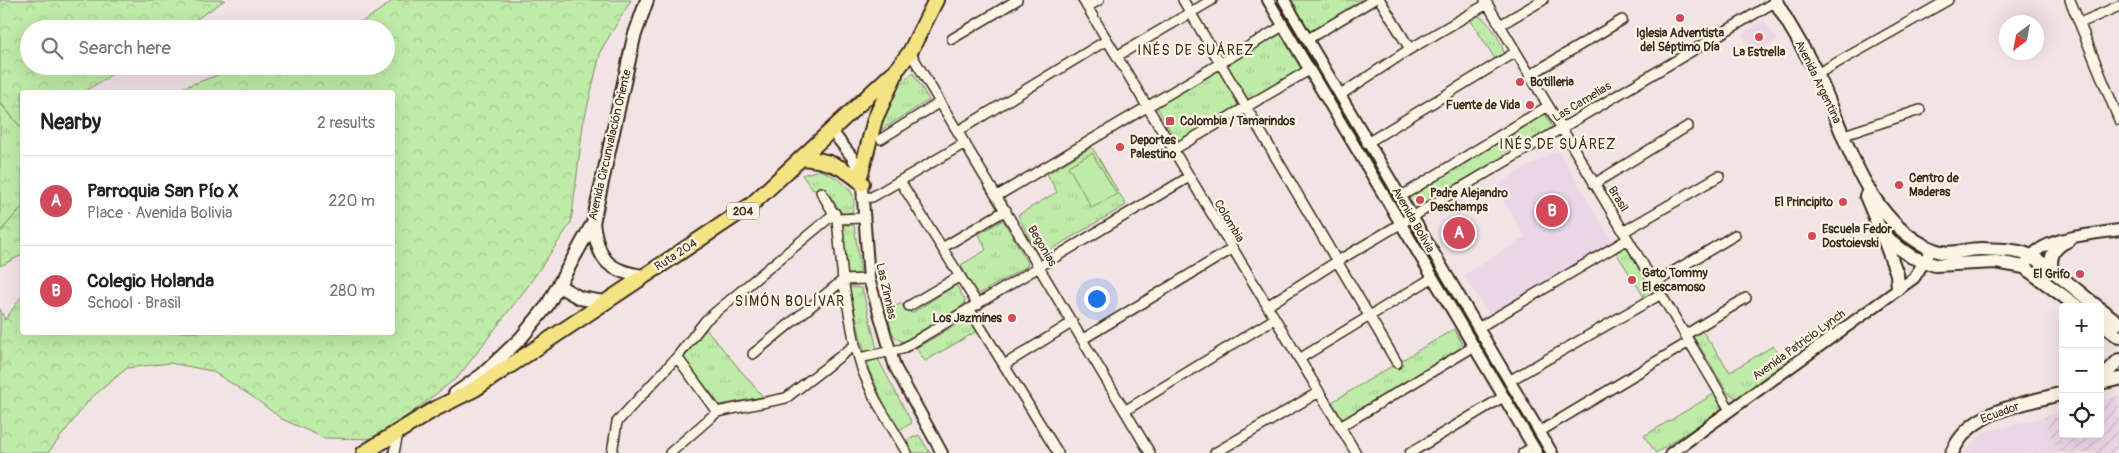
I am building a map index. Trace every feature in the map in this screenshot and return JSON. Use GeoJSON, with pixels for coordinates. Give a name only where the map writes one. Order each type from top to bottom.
{"type":"FeatureCollection","features":[{"type":"Feature","properties":{"kind":"main road","name":"Avenida Circunvalación Oriente"},"geometry":{"type":"LineString","coordinates":[[433,410],[482,375],[521,338],[547,306],[593,223],[634,37],[647,0]]}},
{"type":"Feature","properties":{"kind":"main road","name":"Ruta 204"},"geometry":{"type":"LineString","coordinates":[[364,453],[398,434],[433,410],[475,389],[603,302],[734,218],[767,191],[899,67],[910,52],[936,0]]}},
{"type":"Feature","properties":{"kind":"main road","name":"Avenida Argentina"},"geometry":{"type":"LineString","coordinates":[[1776,0],[1817,74],[1857,166],[1881,232],[1898,248],[1926,262],[1952,265],[1996,262],[2024,267],[2073,303]]}},
{"type":"Feature","properties":{"kind":"main road"},"geometry":{"type":"LineString","coordinates":[[802,158],[825,160],[861,178],[875,119],[899,67]]}},
{"type":"Feature","properties":{"kind":"main road","name":"Avenida Argentina"},"geometry":{"type":"LineString","coordinates":[[1857,166],[1876,201],[1894,225],[1909,237],[1932,249],[1952,253],[1978,249],[2006,251],[2030,256],[2092,303]]}},
{"type":"Feature","properties":{"kind":"main road"},"geometry":{"type":"LineString","coordinates":[[593,223],[599,253],[606,262],[626,274],[643,276]]}},
{"type":"Feature","properties":{"kind":"main road"},"geometry":{"type":"LineString","coordinates":[[1881,232],[1897,274],[1898,288]]}},
{"type":"Feature","properties":{"kind":"main road"},"geometry":{"type":"LineString","coordinates":[[2052,272],[2051,261],[2053,251],[2060,244],[2068,240]]}},
{"type":"Feature","properties":{"kind":"main road"},"geometry":{"type":"LineString","coordinates":[[558,286],[580,298],[603,302]]}},
{"type":"Feature","properties":{"kind":"main road","name":"Avenida Argentina"},"geometry":{"type":"LineString","coordinates":[[2104,315],[2118,334]]}},
{"type":"Feature","properties":{"kind":"main road","name":"Avenida Argentina"},"geometry":{"type":"LineString","coordinates":[[2104,325],[2118,334]]}},
{"type":"Feature","properties":{"kind":"main road"},"geometry":{"type":"LineString","coordinates":[[2104,377],[2119,359]]}},
{"type":"Feature","properties":{"kind":"main road"},"geometry":{"type":"LineString","coordinates":[[2104,381],[2119,379]]}},
{"type":"Feature","properties":{"kind":"main road","name":"Ecuador"},"geometry":{"type":"LineString","coordinates":[[1952,453],[1964,432],[1979,420],[2059,395]]}},
{"type":"Feature","properties":{"kind":"street"},"geometry":{"type":"LineString","coordinates":[[952,39],[1017,0]]}},
{"type":"Feature","properties":{"kind":"street"},"geometry":{"type":"LineString","coordinates":[[1085,3],[1099,0]]}},
{"type":"Feature","properties":{"kind":"street"},"geometry":{"type":"LineString","coordinates":[[1182,0],[1397,363]]}},
{"type":"Feature","properties":{"kind":"street"},"geometry":{"type":"LineString","coordinates":[[1117,56],[1212,0]]}},
{"type":"Feature","properties":{"kind":"street","name":"Avenida Bolivia"},"geometry":{"type":"LineString","coordinates":[[1268,0],[1535,450]]}},
{"type":"Feature","properties":{"kind":"street","name":"Avenida Bolivia"},"geometry":{"type":"LineString","coordinates":[[1284,0],[1411,218],[1552,453]]}},
{"type":"Feature","properties":{"kind":"street"},"geometry":{"type":"LineString","coordinates":[[1308,39],[1374,0]]}},
{"type":"Feature","properties":{"kind":"street"},"geometry":{"type":"LineString","coordinates":[[1380,0],[1410,49]]}},
{"type":"Feature","properties":{"kind":"street"},"geometry":{"type":"LineString","coordinates":[[1500,25],[1543,0]]}},
{"type":"Feature","properties":{"kind":"street","name":"Las Camelias"},"geometry":{"type":"LineString","coordinates":[[1401,224],[1776,0]]}},
{"type":"Feature","properties":{"kind":"street"},"geometry":{"type":"LineString","coordinates":[[1817,74],[1948,0]]}},
{"type":"Feature","properties":{"kind":"street"},"geometry":{"type":"LineString","coordinates":[[2070,0],[2119,120]]}},
{"type":"Feature","properties":{"kind":"street"},"geometry":{"type":"LineString","coordinates":[[1340,95],[1486,2]]}},
{"type":"Feature","properties":{"kind":"street","name":"Brasil"},"geometry":{"type":"LineString","coordinates":[[1486,2],[1730,410]]}},
{"type":"Feature","properties":{"kind":"street","name":"Colombia"},"geometry":{"type":"LineString","coordinates":[[1085,3],[1356,453]]}},
{"type":"Feature","properties":{"kind":"street"},"geometry":{"type":"LineString","coordinates":[[2080,23],[2119,6]]}},
{"type":"Feature","properties":{"kind":"street"},"geometry":{"type":"LineString","coordinates":[[1530,75],[1622,20]]}},
{"type":"Feature","properties":{"kind":"street"},"geometry":{"type":"LineString","coordinates":[[997,196],[1283,26]]}},
{"type":"Feature","properties":{"kind":"street"},"geometry":{"type":"LineString","coordinates":[[958,131],[1108,40]]}},
{"type":"Feature","properties":{"kind":"street","name":"Begonias"},"geometry":{"type":"LineString","coordinates":[[910,52],[1150,453]]}},
{"type":"Feature","properties":{"kind":"street"},"geometry":{"type":"LineString","coordinates":[[1367,143],[1516,52]]}},
{"type":"Feature","properties":{"kind":"street"},"geometry":{"type":"LineString","coordinates":[[1173,150],[1309,70]]}},
{"type":"Feature","properties":{"kind":"street"},"geometry":{"type":"LineString","coordinates":[[882,139],[940,102]]}},
{"type":"Feature","properties":{"kind":"street"},"geometry":{"type":"LineString","coordinates":[[1400,197],[1548,106]]}},
{"type":"Feature","properties":{"kind":"street"},"geometry":{"type":"LineString","coordinates":[[1844,135],[1920,110]]}},
{"type":"Feature","properties":{"kind":"street"},"geometry":{"type":"LineString","coordinates":[[1594,184],[1688,126]]}},
{"type":"Feature","properties":{"kind":"street"},"geometry":{"type":"LineString","coordinates":[[831,130],[852,157],[861,178]]}},
{"type":"Feature","properties":{"kind":"street"},"geometry":{"type":"LineString","coordinates":[[862,198],[872,197],[965,143]]}},
{"type":"Feature","properties":{"kind":"street"},"geometry":{"type":"LineString","coordinates":[[1478,328],[1719,176]]}},
{"type":"Feature","properties":{"kind":"street"},"geometry":{"type":"LineString","coordinates":[[859,358],[902,349],[1189,177]]}},
{"type":"Feature","properties":{"kind":"street","name":"Las Zinnias"},"geometry":{"type":"LineString","coordinates":[[861,178],[869,279],[890,353],[895,367],[942,453]]}},
{"type":"Feature","properties":{"kind":"street"},"geometry":{"type":"LineString","coordinates":[[900,181],[960,276],[1004,365],[1058,453]]}},
{"type":"Feature","properties":{"kind":"street"},"geometry":{"type":"LineString","coordinates":[[822,192],[836,216],[843,280],[859,358],[875,399],[907,453]]}},
{"type":"Feature","properties":{"kind":"street"},"geometry":{"type":"LineString","coordinates":[[942,248],[1006,210]]}},
{"type":"Feature","properties":{"kind":"street"},"geometry":{"type":"LineString","coordinates":[[612,453],[617,422],[677,357],[706,320],[836,216],[863,218]]}},
{"type":"Feature","properties":{"kind":"street"},"geometry":{"type":"LineString","coordinates":[[1267,306],[1336,262],[1401,224]]}},
{"type":"Feature","properties":{"kind":"street"},"geometry":{"type":"LineString","coordinates":[[2024,267],[2030,256],[2044,245],[2119,230]]}},
{"type":"Feature","properties":{"kind":"street"},"geometry":{"type":"LineString","coordinates":[[1654,283],[1736,235]]}},
{"type":"Feature","properties":{"kind":"street"},"geometry":{"type":"LineString","coordinates":[[1083,339],[1232,249]]}},
{"type":"Feature","properties":{"kind":"street","name":"Avenida Patricio Lynch"},"geometry":{"type":"LineString","coordinates":[[1671,453],[1914,278],[1926,262],[1932,249]]}},
{"type":"Feature","properties":{"kind":"street"},"geometry":{"type":"LineString","coordinates":[[909,306],[960,276]]}},
{"type":"Feature","properties":{"kind":"street"},"geometry":{"type":"LineString","coordinates":[[1298,359],[1432,278]]}},
{"type":"Feature","properties":{"kind":"street"},"geometry":{"type":"LineString","coordinates":[[753,354],[843,280],[869,279]]}},
{"type":"Feature","properties":{"kind":"street"},"geometry":{"type":"LineString","coordinates":[[1509,381],[1661,294]]}},
{"type":"Feature","properties":{"kind":"street"},"geometry":{"type":"LineString","coordinates":[[1539,432],[1687,338],[1746,298]]}},
{"type":"Feature","properties":{"kind":"street"},"geometry":{"type":"LineString","coordinates":[[1126,410],[1274,319]]}},
{"type":"Feature","properties":{"kind":"street"},"geometry":{"type":"LineString","coordinates":[[1004,365],[1073,322]]}},
{"type":"Feature","properties":{"kind":"street"},"geometry":{"type":"LineString","coordinates":[[670,453],[717,412],[786,398],[855,345]]}},
{"type":"Feature","properties":{"kind":"street"},"geometry":{"type":"LineString","coordinates":[[1340,427],[1474,347]]}},
{"type":"Feature","properties":{"kind":"street"},"geometry":{"type":"LineString","coordinates":[[677,357],[717,412]]}},
{"type":"Feature","properties":{"kind":"street"},"geometry":{"type":"LineString","coordinates":[[1215,453],[1319,392]]}},
{"type":"Feature","properties":{"kind":"street"},"geometry":{"type":"LineString","coordinates":[[1410,453],[1503,397]]}},
{"type":"Feature","properties":{"kind":"street"},"geometry":{"type":"LineString","coordinates":[[394,453],[398,434]]}},
{"type":"Feature","properties":{"kind":"street"},"geometry":{"type":"LineString","coordinates":[[1523,453],[1535,450]]}},
{"type":"Feature","properties":{"kind":"shaded area","name":"La Estrella"},"geometry":{"type":"Polygon","coordinates":[[[1764,20],[1777,40],[1755,54],[1742,35],[1764,20]]]}},
{"type":"Feature","properties":{"kind":"shaded area"},"geometry":{"type":"Polygon","coordinates":[[[1553,152],[1559,152],[1613,243],[1490,316],[1464,275],[1525,237],[1495,186],[1553,152]]]}},
{"type":"Feature","properties":{"kind":"shaded area"},"geometry":{"type":"Polygon","coordinates":[[[2119,396],[2119,453],[2064,453],[2056,450],[2044,417],[2059,413],[2059,438],[2104,438],[2104,400],[2119,396]]]}},
{"type":"Feature","properties":{"kind":"shaded area"},"geometry":{"type":"Polygon","coordinates":[[[2044,417],[2056,450],[2064,453],[1964,453],[1984,432],[2044,417]]]}},
{"type":"Feature","properties":{"kind":"green space"},"geometry":{"type":"Polygon","coordinates":[[[0,0],[225,0],[195,20],[20,20],[20,75],[111,75],[87,90],[20,90],[20,127],[0,102],[0,0]]]}},
{"type":"Feature","properties":{"kind":"green space"},"geometry":{"type":"Polygon","coordinates":[[[394,0],[631,0],[601,50],[583,125],[571,223],[528,286],[458,377],[377,439],[324,438],[282,419],[253,397],[212,371],[170,363],[127,368],[90,399],[48,453],[0,453],[0,309],[5,320],[20,299],[20,335],[395,335],[395,90],[176,90],[217,75],[395,75],[395,20],[365,20],[394,0]]]}},
{"type":"Feature","properties":{"kind":"green space"},"geometry":{"type":"Polygon","coordinates":[[[1287,0],[1365,0],[1307,34],[1287,0]]]}},
{"type":"Feature","properties":{"kind":"green space"},"geometry":{"type":"Polygon","coordinates":[[[1474,15],[1479,16],[1493,30],[1504,53],[1502,59],[1495,59],[1470,19],[1474,15]]]}},
{"type":"Feature","properties":{"kind":"green space"},"geometry":{"type":"Polygon","coordinates":[[[1282,31],[1304,68],[1177,143],[1157,107],[1282,31]]]}},
{"type":"Feature","properties":{"kind":"green space"},"geometry":{"type":"Polygon","coordinates":[[[913,73],[929,100],[881,130],[876,128],[895,89],[913,73]]]}},
{"type":"Feature","properties":{"kind":"green space"},"geometry":{"type":"Polygon","coordinates":[[[0,102],[20,127],[20,209],[0,232],[0,102]]]}},
{"type":"Feature","properties":{"kind":"green space"},"geometry":{"type":"Polygon","coordinates":[[[1545,113],[1552,127],[1547,132],[1417,210],[1413,207],[1407,197],[1545,113]]]}},
{"type":"Feature","properties":{"kind":"green space"},"geometry":{"type":"Polygon","coordinates":[[[1092,147],[1126,205],[1043,254],[1036,252],[1018,215],[1057,192],[1047,174],[1092,147]]]}},
{"type":"Feature","properties":{"kind":"green space"},"geometry":{"type":"Polygon","coordinates":[[[1092,153],[1117,194],[1092,208],[1068,166],[1092,153]]]}},
{"type":"Feature","properties":{"kind":"green space"},"geometry":{"type":"Polygon","coordinates":[[[819,170],[839,180],[851,191],[854,205],[851,213],[842,213],[824,188],[819,187],[813,190],[802,175],[819,170]]]}},
{"type":"Feature","properties":{"kind":"green space"},"geometry":{"type":"Polygon","coordinates":[[[20,209],[20,256],[0,266],[0,232],[20,209]]]}},
{"type":"Feature","properties":{"kind":"green space"},"geometry":{"type":"Polygon","coordinates":[[[1003,220],[1028,263],[1027,266],[979,294],[975,293],[961,265],[986,250],[979,234],[1003,220]]]}},
{"type":"Feature","properties":{"kind":"green space"},"geometry":{"type":"Polygon","coordinates":[[[842,225],[854,225],[861,274],[847,274],[842,225]]]}},
{"type":"Feature","properties":{"kind":"green space"},"geometry":{"type":"Polygon","coordinates":[[[1625,246],[1656,295],[1646,300],[1615,251],[1625,246]]]}},
{"type":"Feature","properties":{"kind":"green space"},"geometry":{"type":"Polygon","coordinates":[[[956,285],[965,300],[964,305],[904,342],[895,337],[891,330],[888,311],[901,303],[905,310],[912,313],[956,285]]]}},
{"type":"Feature","properties":{"kind":"green space"},"geometry":{"type":"Polygon","coordinates":[[[849,287],[862,288],[877,349],[864,352],[849,287]]]}},
{"type":"Feature","properties":{"kind":"green space"},"geometry":{"type":"Polygon","coordinates":[[[970,317],[979,330],[925,361],[916,348],[970,317]]]}},
{"type":"Feature","properties":{"kind":"green space"},"geometry":{"type":"Polygon","coordinates":[[[706,329],[763,397],[720,405],[684,358],[706,329]]]}},
{"type":"Feature","properties":{"kind":"green space"},"geometry":{"type":"Polygon","coordinates":[[[1454,329],[1465,348],[1343,420],[1332,402],[1454,329]]]}},
{"type":"Feature","properties":{"kind":"green space"},"geometry":{"type":"Polygon","coordinates":[[[1701,329],[1730,372],[1773,346],[1786,365],[1738,399],[1728,393],[1692,334],[1701,329]]]}},
{"type":"Feature","properties":{"kind":"green space"},"geometry":{"type":"Polygon","coordinates":[[[878,359],[912,423],[899,430],[885,406],[866,363],[878,359]]]}},
{"type":"Feature","properties":{"kind":"green space"},"geometry":{"type":"Polygon","coordinates":[[[1714,394],[1722,409],[1656,453],[1644,436],[1714,394]]]}},
{"type":"Feature","properties":{"kind":"green space"},"geometry":{"type":"Polygon","coordinates":[[[919,435],[930,453],[912,453],[907,440],[919,435]]]}},
{"type":"Feature","properties":{"kind":"place","name":"Iglesia Adventista del Séptimo Día"},"geometry":{"type":"Point","coordinates":[1680,18]}},
{"type":"Feature","properties":{"kind":"place","name":"La Estrella"},"geometry":{"type":"Point","coordinates":[1759,37]}},
{"type":"Feature","properties":{"kind":"place","name":"Botilleria"},"geometry":{"type":"Point","coordinates":[1520,82]}},
{"type":"Feature","properties":{"kind":"place","name":"Fuente de Vida"},"geometry":{"type":"Point","coordinates":[1530,105]}},
{"type":"Feature","properties":{"kind":"place","name":"Colombia / Tamarindos"},"geometry":{"type":"Point","coordinates":[1170,121]}},
{"type":"Feature","properties":{"kind":"place","name":"Deportes Palestino"},"geometry":{"type":"Point","coordinates":[1120,147]}},
{"type":"Feature","properties":{"kind":"place","name":"Centro de Maderas"},"geometry":{"type":"Point","coordinates":[1899,185]}},
{"type":"Feature","properties":{"kind":"place","name":"Padre Alejandro Deschamps"},"geometry":{"type":"Point","coordinates":[1420,200]}},
{"type":"Feature","properties":{"kind":"place","name":"El Principito"},"geometry":{"type":"Point","coordinates":[1843,202]}},
{"type":"Feature","properties":{"kind":"place","name":"Colegio Holanda"},"geometry":{"type":"Point","coordinates":[1552,211]}},
{"type":"Feature","properties":{"kind":"place","name":"Parroquia San Pío X"},"geometry":{"type":"Point","coordinates":[1459,233]}},
{"type":"Feature","properties":{"kind":"place","name":"Escuela Fedor Dostoievski"},"geometry":{"type":"Point","coordinates":[1812,236]}},
{"type":"Feature","properties":{"kind":"place","name":"El Grifo"},"geometry":{"type":"Point","coordinates":[2080,274]}},
{"type":"Feature","properties":{"kind":"place","name":"Gato Tommy El escamoso"},"geometry":{"type":"Point","coordinates":[1632,280]}},
{"type":"Feature","properties":{"kind":"place","name":"Los Jazmines"},"geometry":{"type":"Point","coordinates":[1012,318]}},
{"type":"Feature","properties":{"kind":"district","name":"INÉS DE SUÁREZ"},"geometry":{"type":"Point","coordinates":[1196,50]}},
{"type":"Feature","properties":{"kind":"district","name":"INÉS DE SUÁREZ"},"geometry":{"type":"Point","coordinates":[1558,144]}},
{"type":"Feature","properties":{"kind":"district","name":"SIMÓN BOLÍVAR"},"geometry":{"type":"Point","coordinates":[790,301]}}]}
